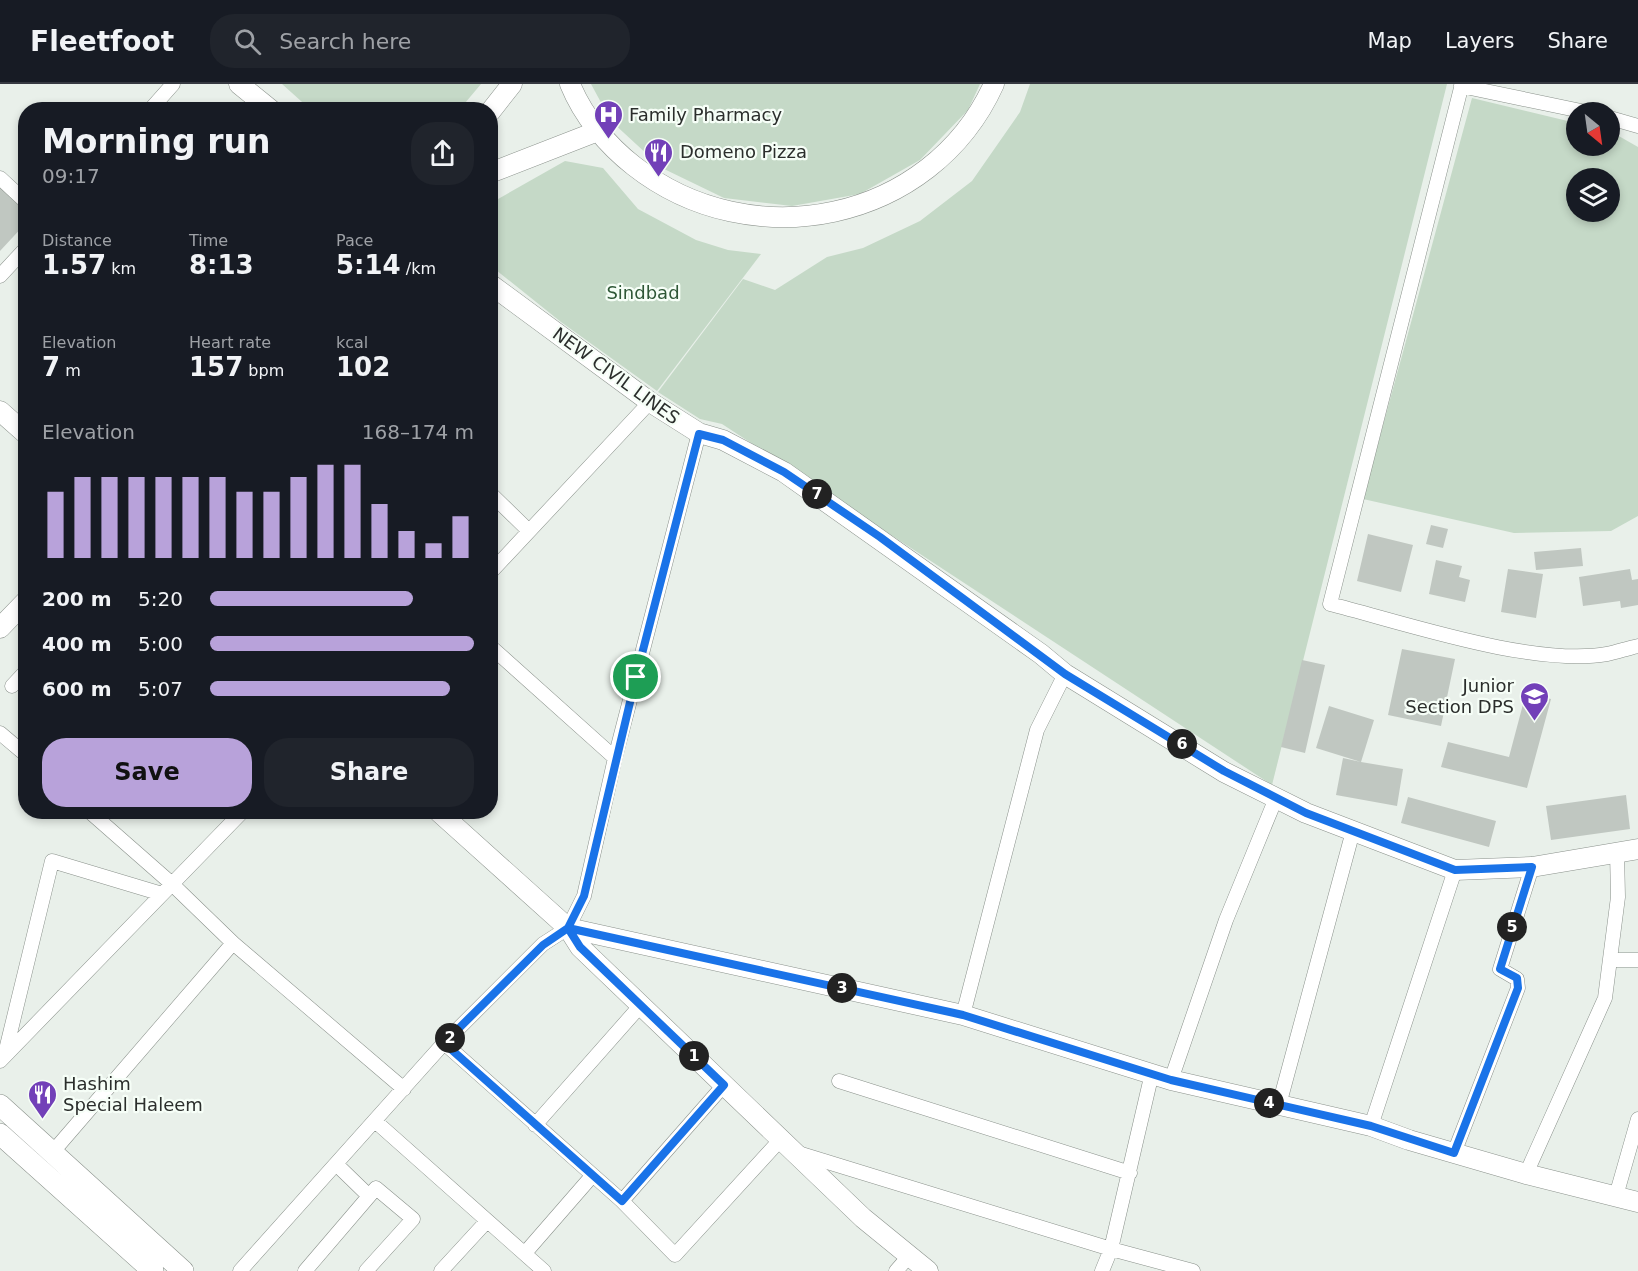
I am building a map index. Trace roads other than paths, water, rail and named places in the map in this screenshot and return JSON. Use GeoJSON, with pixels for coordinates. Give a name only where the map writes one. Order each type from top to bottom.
{"type":"FeatureCollection","features":[{"type":"Feature","properties":{"kind":"main road"},"geometry":{"type":"LineString","coordinates":[[0,1105],[51,1154],[183,1271]]}},
{"type":"Feature","properties":{"kind":"main road"},"geometry":{"type":"LineString","coordinates":[[0,1134],[153,1271]]}},
{"type":"Feature","properties":{"kind":"street"},"geometry":{"type":"LineString","coordinates":[[157,102],[173,84]]}},
{"type":"Feature","properties":{"kind":"street"},"geometry":{"type":"LineString","coordinates":[[238,84],[261,102]]}},
{"type":"Feature","properties":{"kind":"street"},"geometry":{"type":"LineString","coordinates":[[498,102],[512,84]]}},
{"type":"Feature","properties":{"kind":"street"},"geometry":{"type":"LineString","coordinates":[[570,84],[598,131],[622,157],[650,179],[681,196],[714,209],[749,216],[784,219],[820,215],[854,207],[887,193],[918,175],[945,153],[969,126],[994,84]]}},
{"type":"Feature","properties":{"kind":"street"},"geometry":{"type":"LineString","coordinates":[[1566,108],[1461,85],[1330,604],[1492,645],[1556,656],[1606,654],[1638,646]]}},
{"type":"Feature","properties":{"kind":"street"},"geometry":{"type":"LineString","coordinates":[[1620,121],[1638,126]]}},
{"type":"Feature","properties":{"kind":"street"},"geometry":{"type":"LineString","coordinates":[[498,170],[598,131]]}},
{"type":"Feature","properties":{"kind":"street"},"geometry":{"type":"LineString","coordinates":[[0,178],[18,195]]}},
{"type":"Feature","properties":{"kind":"street"},"geometry":{"type":"LineString","coordinates":[[0,276],[18,257]]}},
{"type":"Feature","properties":{"kind":"street","name":"NEW CIVIL LINES"},"geometry":{"type":"LineString","coordinates":[[498,290],[650,402],[699,434],[723,440],[784,472],[880,537],[1065,674],[1224,771],[1306,813],[1455,870],[1532,867],[1638,849]]}},
{"type":"Feature","properties":{"kind":"street"},"geometry":{"type":"LineString","coordinates":[[498,564],[650,402]]}},
{"type":"Feature","properties":{"kind":"street"},"geometry":{"type":"LineString","coordinates":[[0,411],[18,427]]}},
{"type":"Feature","properties":{"kind":"street"},"geometry":{"type":"LineString","coordinates":[[240,1271],[444,1043],[543,945],[568,928],[584,896],[615,758],[699,434]]}},
{"type":"Feature","properties":{"kind":"street"},"geometry":{"type":"LineString","coordinates":[[498,501],[529,531]]}},
{"type":"Feature","properties":{"kind":"street"},"geometry":{"type":"LineString","coordinates":[[0,628],[18,609]]}},
{"type":"Feature","properties":{"kind":"street"},"geometry":{"type":"LineString","coordinates":[[498,653],[615,758]]}},
{"type":"Feature","properties":{"kind":"street"},"geometry":{"type":"LineString","coordinates":[[963,1015],[1037,730],[1065,674]]}},
{"type":"Feature","properties":{"kind":"street"},"geometry":{"type":"LineString","coordinates":[[12,686],[18,680]]}},
{"type":"Feature","properties":{"kind":"street"},"geometry":{"type":"LineString","coordinates":[[0,733],[18,748]]}},
{"type":"Feature","properties":{"kind":"street"},"geometry":{"type":"LineString","coordinates":[[1171,1080],[1226,920],[1276,798]]}},
{"type":"Feature","properties":{"kind":"street"},"geometry":{"type":"LineString","coordinates":[[109,819],[233,943],[404,1089]]}},
{"type":"Feature","properties":{"kind":"street"},"geometry":{"type":"LineString","coordinates":[[2,1058],[235,819]]}},
{"type":"Feature","properties":{"kind":"street"},"geometry":{"type":"LineString","coordinates":[[447,819],[568,928],[580,947],[863,1218],[928,1271]]}},
{"type":"Feature","properties":{"kind":"street"},"geometry":{"type":"LineString","coordinates":[[1279,1105],[1353,831]]}},
{"type":"Feature","properties":{"kind":"street"},"geometry":{"type":"LineString","coordinates":[[1526,1174],[1605,998],[1618,897],[1617,852]]}},
{"type":"Feature","properties":{"kind":"street"},"geometry":{"type":"LineString","coordinates":[[2,1058],[52,861],[162,894]]}},
{"type":"Feature","properties":{"kind":"street"},"geometry":{"type":"LineString","coordinates":[[1454,1153],[1518,988],[1517,978],[1500,969],[1532,867]]}},
{"type":"Feature","properties":{"kind":"street"},"geometry":{"type":"LineString","coordinates":[[1371,1126],[1455,870]]}},
{"type":"Feature","properties":{"kind":"street"},"geometry":{"type":"LineString","coordinates":[[568,928],[963,1015],[1171,1080],[1371,1126],[1526,1174],[1638,1202]]}},
{"type":"Feature","properties":{"kind":"street"},"geometry":{"type":"LineString","coordinates":[[51,1154],[233,943]]}},
{"type":"Feature","properties":{"kind":"street"},"geometry":{"type":"LineString","coordinates":[[1610,960],[1638,960]]}},
{"type":"Feature","properties":{"kind":"street"},"geometry":{"type":"LineString","coordinates":[[535,1125],[640,1005]]}},
{"type":"Feature","properties":{"kind":"street"},"geometry":{"type":"LineString","coordinates":[[444,1043],[622,1201],[675,1255],[788,1145]]}},
{"type":"Feature","properties":{"kind":"street"},"geometry":{"type":"LineString","coordinates":[[1102,1271],[1111,1249],[1152,1073]]}},
{"type":"Feature","properties":{"kind":"street"},"geometry":{"type":"LineString","coordinates":[[839,1081],[1130,1173]]}},
{"type":"Feature","properties":{"kind":"street"},"geometry":{"type":"LineString","coordinates":[[622,1201],[724,1085]]}},
{"type":"Feature","properties":{"kind":"street"},"geometry":{"type":"LineString","coordinates":[[1616,1196],[1638,1119]]}},
{"type":"Feature","properties":{"kind":"street"},"geometry":{"type":"LineString","coordinates":[[375,1121],[544,1271]]}},
{"type":"Feature","properties":{"kind":"street"},"geometry":{"type":"LineString","coordinates":[[788,1145],[1111,1249],[1193,1271]]}},
{"type":"Feature","properties":{"kind":"street"},"geometry":{"type":"LineString","coordinates":[[336,1164],[369,1196]]}},
{"type":"Feature","properties":{"kind":"street"},"geometry":{"type":"LineString","coordinates":[[525,1253],[592,1176]]}},
{"type":"Feature","properties":{"kind":"street"},"geometry":{"type":"LineString","coordinates":[[305,1271],[376,1188],[412,1219],[366,1271]]}},
{"type":"Feature","properties":{"kind":"street"},"geometry":{"type":"LineString","coordinates":[[443,1270],[487,1221]]}},
{"type":"Feature","properties":{"kind":"street"},"geometry":{"type":"LineString","coordinates":[[896,1271],[910,1255]]}},
{"type":"Feature","properties":{"kind":"place","name":"Family Pharmacy"},"geometry":{"type":"Point","coordinates":[608,140]}},
{"type":"Feature","properties":{"kind":"place","name":"Domeno Pizza"},"geometry":{"type":"Point","coordinates":[659,178]}},
{"type":"Feature","properties":{"kind":"place","name":"Junior Section DPS"},"geometry":{"type":"Point","coordinates":[1535,722]}},
{"type":"Feature","properties":{"kind":"place","name":"Hashim Special Haleem"},"geometry":{"type":"Point","coordinates":[42,1120]}},
{"type":"Feature","properties":{"kind":"park label","name":"Sindbad"},"geometry":{"type":"Point","coordinates":[643,293]}}]}
